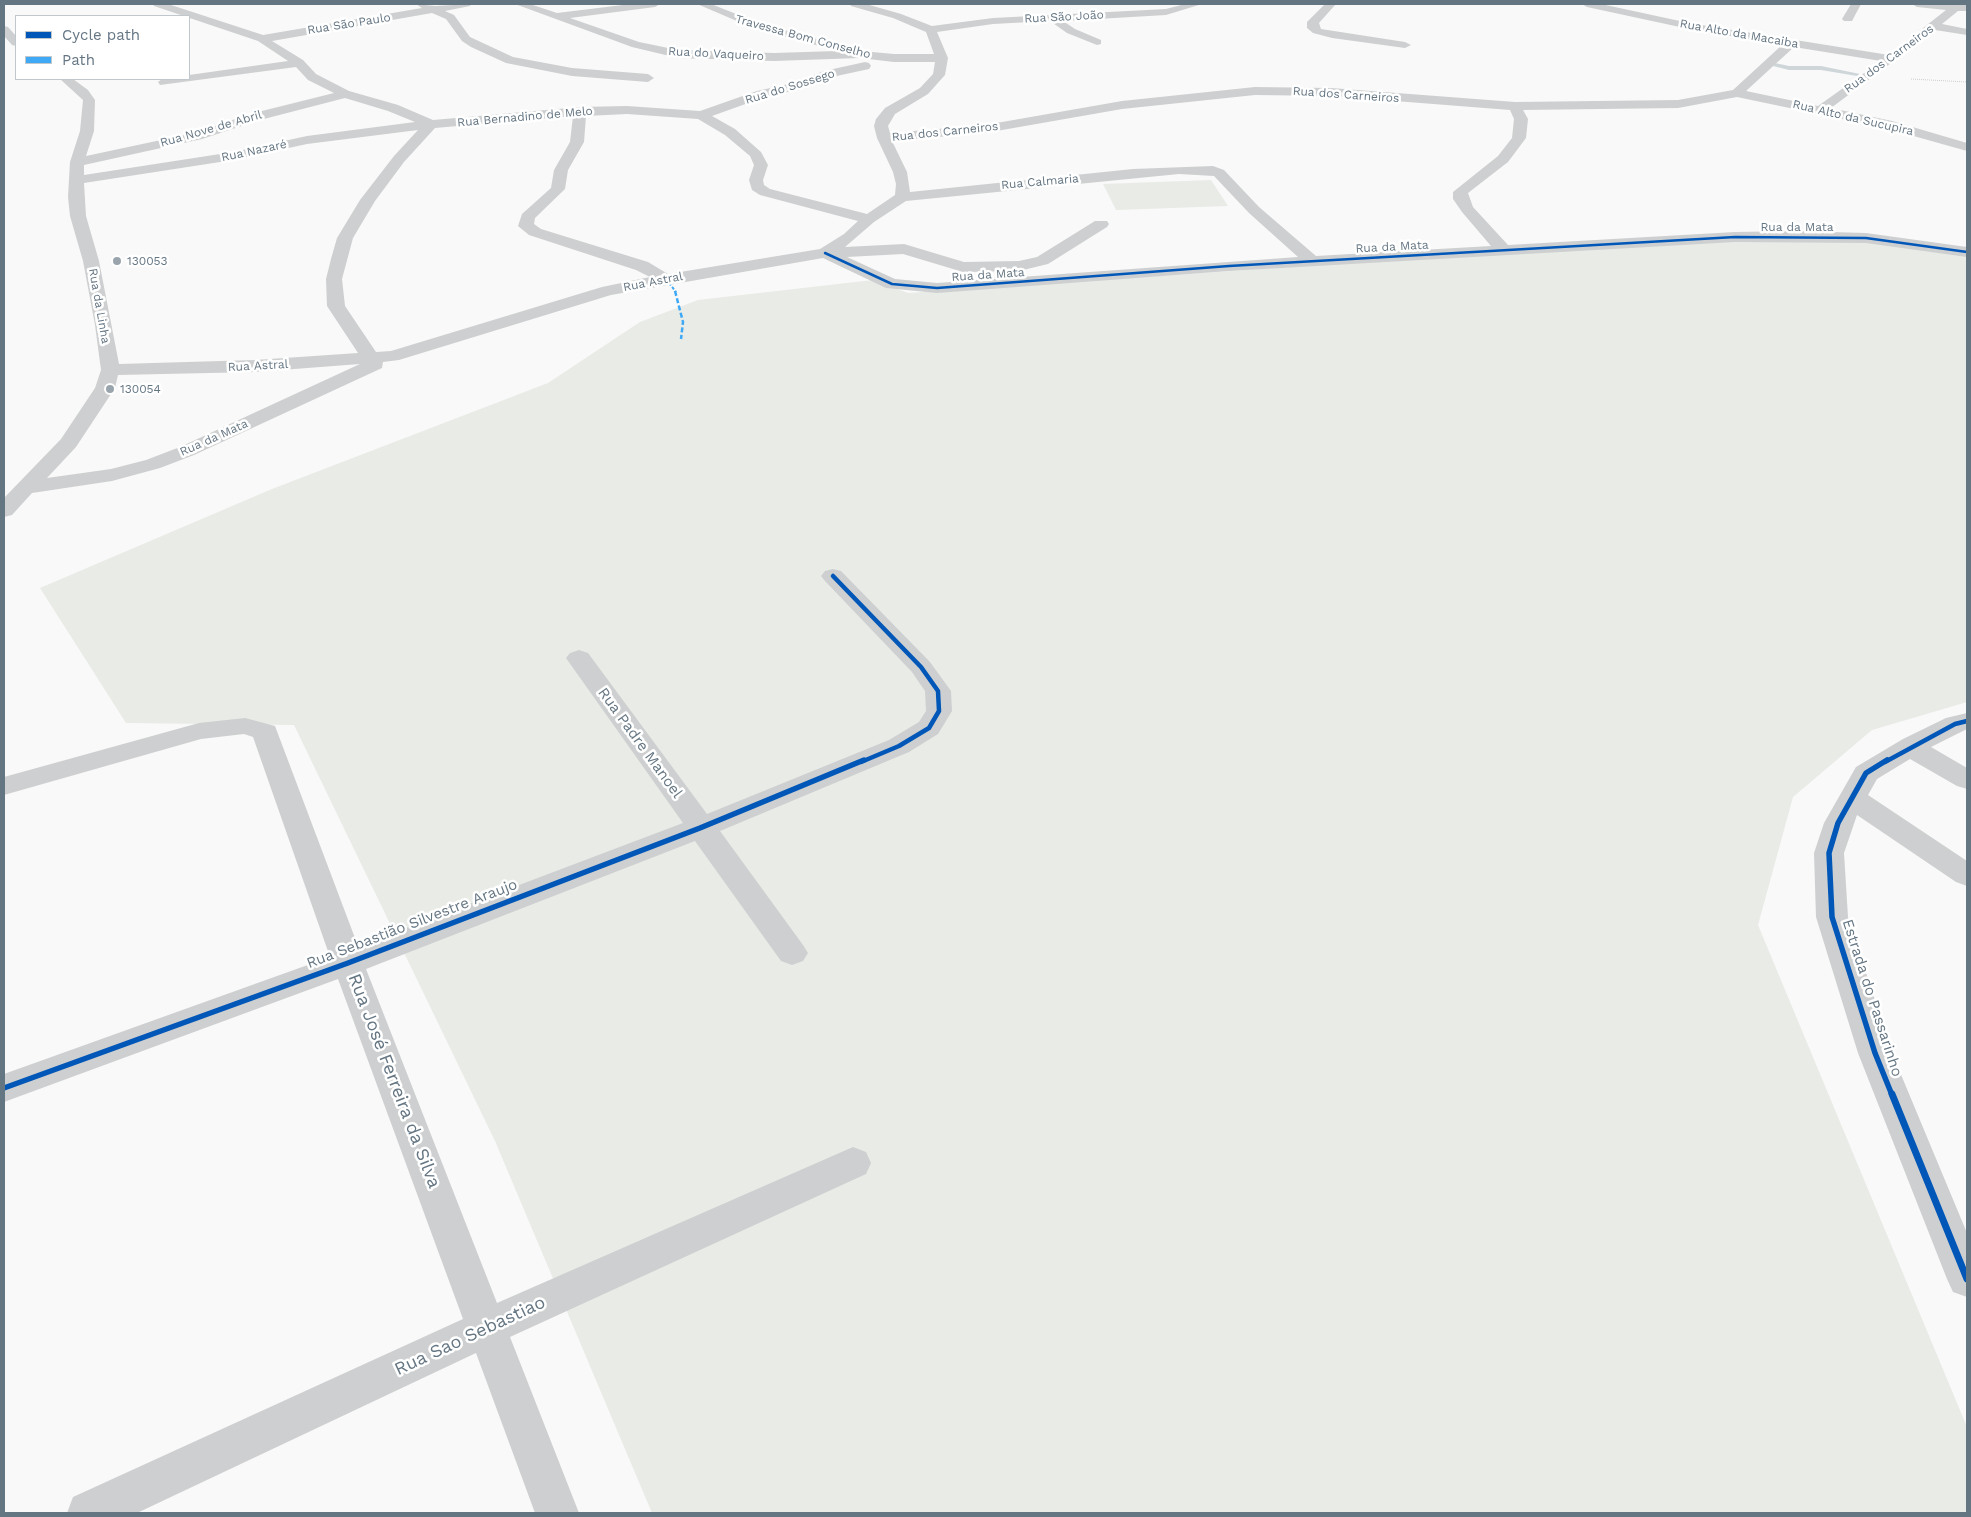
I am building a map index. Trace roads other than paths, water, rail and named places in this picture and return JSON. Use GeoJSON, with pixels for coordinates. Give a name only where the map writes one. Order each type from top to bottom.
{"type":"FeatureCollection","features":[{"type":"Feature","properties":{"kind":"street","name":"Rua Bernadino de Melo"},"geometry":{"type":"LineString","coordinates":[[158,4],[262,39],[299,63],[312,77],[345,94],[400,111],[431,124],[615,110],[701,115],[730,132],[756,155],[761,165],[756,180],[757,187],[765,192],[869,219]]}},
{"type":"Feature","properties":{"kind":"street"},"geometry":{"type":"LineString","coordinates":[[421,4],[450,17],[466,38],[475,45],[510,60],[572,72],[648,78]]}},
{"type":"Feature","properties":{"kind":"street","name":"Rua São Paulo"},"geometry":{"type":"LineString","coordinates":[[262,39],[466,4]]}},
{"type":"Feature","properties":{"kind":"street","name":"Rua do Vaqueiro"},"geometry":{"type":"LineString","coordinates":[[520,4],[636,45],[678,54],[774,57],[860,54]]}},
{"type":"Feature","properties":{"kind":"street"},"geometry":{"type":"LineString","coordinates":[[555,17],[618,6],[655,4]]}},
{"type":"Feature","properties":{"kind":"street","name":"Travessa Bom Conselho"},"geometry":{"type":"LineString","coordinates":[[702,4],[755,25],[860,54],[942,58]]}},
{"type":"Feature","properties":{"kind":"street"},"geometry":{"type":"LineString","coordinates":[[855,4],[897,16],[931,30],[932,38],[942,58],[942,67],[934,82],[890,111],[883,119],[881,126],[884,138],[900,172],[903,184],[902,197]]}},
{"type":"Feature","properties":{"kind":"street","name":"Rua São João"},"geometry":{"type":"LineString","coordinates":[[931,30],[965,23],[1166,12],[1197,4]]}},
{"type":"Feature","properties":{"kind":"street"},"geometry":{"type":"LineString","coordinates":[[1331,4],[1313,22],[1313,28],[1317,31],[1332,35],[1405,44]]}},
{"type":"Feature","properties":{"kind":"street","name":"Rua Alto da Macaiba"},"geometry":{"type":"LineString","coordinates":[[1587,4],[1689,26],[1891,59]]}},
{"type":"Feature","properties":{"kind":"street"},"geometry":{"type":"LineString","coordinates":[[1848,19],[1856,4]]}},
{"type":"Feature","properties":{"kind":"street"},"geometry":{"type":"LineString","coordinates":[[1917,4],[1962,8]]}},
{"type":"Feature","properties":{"kind":"street","name":"Rua dos Carneiros"},"geometry":{"type":"LineString","coordinates":[[1820,110],[1934,26],[1962,8]]}},
{"type":"Feature","properties":{"kind":"street"},"geometry":{"type":"LineString","coordinates":[[1052,18],[1066,28],[1097,42]]}},
{"type":"Feature","properties":{"kind":"street"},"geometry":{"type":"LineString","coordinates":[[1934,26],[1967,32]]}},
{"type":"Feature","properties":{"kind":"street"},"geometry":{"type":"LineString","coordinates":[[4,29],[15,42]]}},
{"type":"Feature","properties":{"kind":"street"},"geometry":{"type":"LineString","coordinates":[[1737,93],[1791,43]]}},
{"type":"Feature","properties":{"kind":"street"},"geometry":{"type":"LineString","coordinates":[[637,89],[661,66],[678,54]]}},
{"type":"Feature","properties":{"kind":"street","name":"Rua do Sossego"},"geometry":{"type":"LineString","coordinates":[[701,115],[761,94],[797,86],[828,74],[870,64],[878,56]]}},
{"type":"Feature","properties":{"kind":"street"},"geometry":{"type":"LineString","coordinates":[[190,78],[299,63]]}},
{"type":"Feature","properties":{"kind":"street","name":"Rua da Linha"},"geometry":{"type":"LineString","coordinates":[[4,510],[74,435],[105,388],[110,370],[91,261],[78,216],[76,162],[87,131],[90,110],[89,100],[84,93],[67,80]]}},
{"type":"Feature","properties":{"kind":"street"},"geometry":{"type":"LineString","coordinates":[[164,82],[178,80]]}},
{"type":"Feature","properties":{"kind":"street","name":"Rua dos Carneiros"},"geometry":{"type":"LineString","coordinates":[[884,138],[984,129],[1122,105],[1255,91],[1331,92],[1514,106],[1678,104],[1737,93]]}},
{"type":"Feature","properties":{"kind":"street","name":"Rua Alto da Sucupira"},"geometry":{"type":"LineString","coordinates":[[1737,93],[1886,124],[1967,147]]}},
{"type":"Feature","properties":{"kind":"street","name":"Rua Nove de Abril"},"geometry":{"type":"LineString","coordinates":[[76,162],[197,136],[255,117],[345,94]]}},
{"type":"Feature","properties":{"kind":"street"},"geometry":{"type":"LineString","coordinates":[[615,110],[626,100]]}},
{"type":"Feature","properties":{"kind":"street"},"geometry":{"type":"LineString","coordinates":[[1504,250],[1467,209],[1460,199],[1460,192],[1503,159],[1520,138],[1521,119],[1514,106]]}},
{"type":"Feature","properties":{"kind":"street"},"geometry":{"type":"LineString","coordinates":[[580,112],[577,142],[561,170],[558,189],[527,218],[526,226],[535,232],[642,266],[666,279]]}},
{"type":"Feature","properties":{"kind":"street"},"geometry":{"type":"LineString","coordinates":[[370,357],[336,306],[334,279],[345,238],[368,200],[399,158],[431,124]]}},
{"type":"Feature","properties":{"kind":"street","name":"Rua Nazaré"},"geometry":{"type":"LineString","coordinates":[[77,180],[233,156],[307,140],[431,124]]}},
{"type":"Feature","properties":{"kind":"street","name":"Rua Calmaria"},"geometry":{"type":"LineString","coordinates":[[902,197],[1179,170],[1213,170],[1219,173],[1254,210],[1312,261]]}},
{"type":"Feature","properties":{"kind":"street","name":"Rua Astral"},"geometry":{"type":"LineString","coordinates":[[110,370],[255,366],[392,356],[608,291],[666,279],[825,253],[850,237],[869,219],[902,197]]}},
{"type":"Feature","properties":{"kind":"street"},"geometry":{"type":"LineString","coordinates":[[825,253],[895,248],[913,251],[963,267],[1019,266],[1042,261],[1101,224]]}},
{"type":"Feature","properties":{"kind":"street","name":"Rua da Mata"},"geometry":{"type":"LineString","coordinates":[[825,253],[892,284],[924,288],[1312,261],[1795,236],[1866,238],[1967,252]]}},
{"type":"Feature","properties":{"kind":"street","name":"Rua da Mata"},"geometry":{"type":"LineString","coordinates":[[25,488],[112,475],[153,464],[187,451],[392,356]]}},
{"type":"Feature","properties":{"kind":"street","name":"Rua Sebastião Silvestre Araujo"},"geometry":{"type":"LineString","coordinates":[[4,1088],[348,963],[700,828],[899,746],[929,728],[939,712],[938,690],[921,667],[833,576]]}},
{"type":"Feature","properties":{"kind":"street","name":"Rua Padre Manoel"},"geometry":{"type":"LineString","coordinates":[[579,658],[792,953]]}},
{"type":"Feature","properties":{"kind":"street","name":"Estrada do Passarinho"},"geometry":{"type":"LineString","coordinates":[[1967,721],[1955,724],[1910,747],[1866,773],[1838,823],[1829,853],[1832,917],[1875,1053],[1967,1276]]}},
{"type":"Feature","properties":{"kind":"street","name":"Rua José Ferreira da Silva"},"geometry":{"type":"LineString","coordinates":[[4,786],[222,726],[245,726],[265,732],[348,963],[558,1513]]}},
{"type":"Feature","properties":{"kind":"street"},"geometry":{"type":"LineString","coordinates":[[1910,747],[1967,780]]}},
{"type":"Feature","properties":{"kind":"street"},"geometry":{"type":"LineString","coordinates":[[1852,798],[1967,875]]}},
{"type":"Feature","properties":{"kind":"street","name":"Rua Sao Sebastiao"},"geometry":{"type":"LineString","coordinates":[[89,1513],[488,1327],[853,1163]]}},
{"type":"Feature","properties":{"kind":"waterway"},"geometry":{"type":"LineString","coordinates":[[1775,65],[1789,68],[1821,68],[1857,74]]}},
{"type":"Feature","properties":{"kind":"place","name":"130053"},"geometry":{"type":"Point","coordinates":[117,261]}},
{"type":"Feature","properties":{"kind":"place","name":"130054"},"geometry":{"type":"Point","coordinates":[110,389]}}]}
